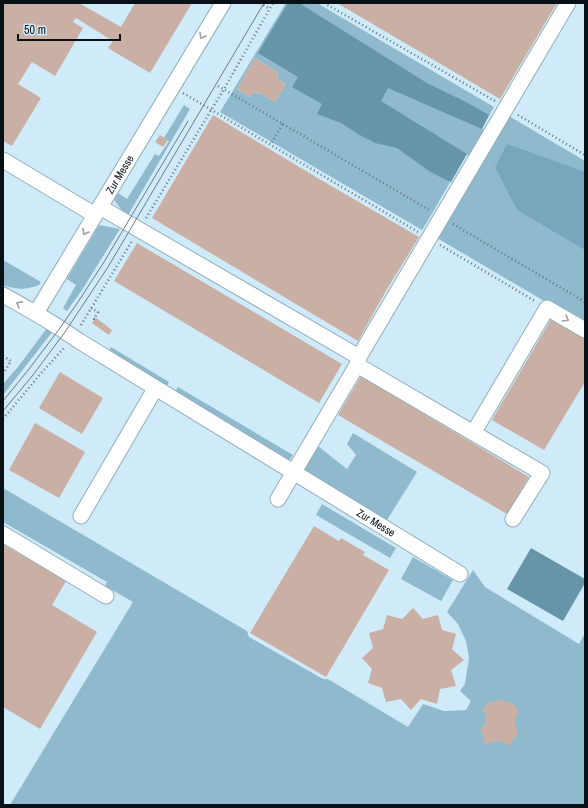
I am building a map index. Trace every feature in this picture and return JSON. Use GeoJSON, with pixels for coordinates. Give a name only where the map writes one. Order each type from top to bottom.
{"type":"FeatureCollection","features":[{"type":"Feature","properties":{"kind":"street","name":"Zur Messe"},"geometry":{"type":"LineString","coordinates":[[223,3],[36,313],[79,342],[460,574]]}},
{"type":"Feature","properties":{"kind":"street"},"geometry":{"type":"LineString","coordinates":[[278,499],[429,238],[568,3]]}},
{"type":"Feature","properties":{"kind":"street"},"geometry":{"type":"LineString","coordinates":[[3,160],[98,211],[358,361],[542,473],[514,518]]}},
{"type":"Feature","properties":{"kind":"street"},"geometry":{"type":"LineString","coordinates":[[3,295],[36,313]]}},
{"type":"Feature","properties":{"kind":"street"},"geometry":{"type":"LineString","coordinates":[[478,425],[547,308],[585,330]]}},
{"type":"Feature","properties":{"kind":"street"},"geometry":{"type":"LineString","coordinates":[[81,516],[155,388]]}},
{"type":"Feature","properties":{"kind":"street"},"geometry":{"type":"LineString","coordinates":[[3,534],[106,596]]}},
{"type":"Feature","properties":{"kind":"path"},"geometry":{"type":"LineString","coordinates":[[260,3],[270,8]]}},
{"type":"Feature","properties":{"kind":"path"},"geometry":{"type":"LineString","coordinates":[[324,3],[585,154]]}},
{"type":"Feature","properties":{"kind":"path"},"geometry":{"type":"LineString","coordinates":[[172,86],[547,308]]}},
{"type":"Feature","properties":{"kind":"path"},"geometry":{"type":"LineString","coordinates":[[218,86],[283,124],[270,145]]}},
{"type":"Feature","properties":{"kind":"path"},"geometry":{"type":"LineString","coordinates":[[91,308],[98,312],[94,318],[95,319]]}},
{"type":"Feature","properties":{"kind":"path"},"geometry":{"type":"LineString","coordinates":[[3,356],[11,360],[3,374]]}},
{"type":"Feature","properties":{"kind":"shaded area"},"geometry":{"type":"Polygon","coordinates":[[[286,3],[317,3],[494,107],[482,128],[484,130],[469,156],[466,154],[422,230],[220,112],[286,3]],[[255,58],[237,89],[250,97],[253,92],[257,94],[258,92],[275,102],[286,84],[276,78],[279,73],[255,58]]]}},
{"type":"Feature","properties":{"kind":"shaded area"},"geometry":{"type":"Polygon","coordinates":[[[288,3],[299,3],[427,83],[489,115],[482,129],[388,88],[381,101],[467,154],[451,182],[429,171],[397,148],[375,143],[341,123],[317,114],[322,104],[292,87],[298,77],[258,53],[288,3]]]}},
{"type":"Feature","properties":{"kind":"shaded area"},"geometry":{"type":"Polygon","coordinates":[[[184,105],[190,109],[127,217],[114,200],[118,193],[127,199],[155,154],[159,156],[169,141],[164,138],[184,105]]]}},
{"type":"Feature","properties":{"kind":"shaded area"},"geometry":{"type":"Polygon","coordinates":[[[509,116],[585,161],[585,325],[437,238],[509,116]]]}},
{"type":"Feature","properties":{"kind":"shaded area"},"geometry":{"type":"Polygon","coordinates":[[[507,144],[585,172],[585,250],[517,210],[495,167],[507,144]]]}},
{"type":"Feature","properties":{"kind":"shaded area"},"geometry":{"type":"Polygon","coordinates":[[[99,225],[120,229],[67,311],[63,308],[76,285],[67,279],[99,225]]]}},
{"type":"Feature","properties":{"kind":"shaded area"},"geometry":{"type":"Polygon","coordinates":[[[3,260],[41,282],[39,285],[25,289],[17,289],[3,285],[3,260]]]}},
{"type":"Feature","properties":{"kind":"shaded area"},"geometry":{"type":"Polygon","coordinates":[[[47,328],[53,331],[3,395],[3,384],[18,367],[47,328]]]}},
{"type":"Feature","properties":{"kind":"shaded area"},"geometry":{"type":"Polygon","coordinates":[[[111,347],[169,382],[165,389],[107,355],[111,347]]]}},
{"type":"Feature","properties":{"kind":"shaded area"},"geometry":{"type":"Polygon","coordinates":[[[178,387],[293,455],[288,462],[173,395],[178,387]]]}},
{"type":"Feature","properties":{"kind":"shaded area"},"geometry":{"type":"Polygon","coordinates":[[[353,433],[417,472],[387,520],[305,473],[303,469],[318,446],[347,469],[356,455],[347,444],[353,433]]]}},
{"type":"Feature","properties":{"kind":"shaded area"},"geometry":{"type":"Polygon","coordinates":[[[3,488],[247,631],[249,637],[323,679],[328,679],[408,727],[423,704],[444,711],[466,710],[471,701],[460,691],[465,684],[469,658],[466,641],[458,624],[447,612],[473,570],[485,587],[579,644],[585,633],[585,805],[10,805],[133,602],[105,586],[107,582],[3,522],[3,488]]]}},
{"type":"Feature","properties":{"kind":"shaded area"},"geometry":{"type":"Polygon","coordinates":[[[322,504],[396,548],[390,558],[316,515],[322,504]]]}},
{"type":"Feature","properties":{"kind":"shaded area"},"geometry":{"type":"Polygon","coordinates":[[[531,548],[585,579],[585,583],[563,621],[507,589],[531,548]]]}},
{"type":"Feature","properties":{"kind":"shaded area"},"geometry":{"type":"Polygon","coordinates":[[[413,557],[453,580],[441,601],[401,579],[413,557]]]}},
{"type":"Feature","properties":{"kind":"building"},"geometry":{"type":"Polygon","coordinates":[[[3,3],[79,3],[121,27],[135,3],[192,3],[150,73],[108,48],[113,41],[76,18],[73,22],[83,28],[55,76],[32,62],[18,84],[41,98],[12,146],[3,141],[3,3]]]}},
{"type":"Feature","properties":{"kind":"building"},"geometry":{"type":"Polygon","coordinates":[[[337,3],[557,3],[500,99],[337,3]]]}},
{"type":"Feature","properties":{"kind":"building"},"geometry":{"type":"Polygon","coordinates":[[[255,58],[279,73],[276,78],[286,84],[275,102],[258,92],[257,94],[253,92],[250,97],[237,89],[255,58]]]}},
{"type":"Feature","properties":{"kind":"building"},"geometry":{"type":"Polygon","coordinates":[[[213,115],[419,237],[387,289],[358,341],[152,218],[213,115]]]}},
{"type":"Feature","properties":{"kind":"building"},"geometry":{"type":"Polygon","coordinates":[[[160,135],[168,140],[163,147],[155,142],[160,135]]]}},
{"type":"Feature","properties":{"kind":"building"},"geometry":{"type":"Polygon","coordinates":[[[137,243],[342,364],[319,403],[114,281],[137,243]]]}},
{"type":"Feature","properties":{"kind":"building"},"geometry":{"type":"Polygon","coordinates":[[[553,316],[585,335],[585,382],[544,450],[492,420],[553,316]]]}},
{"type":"Feature","properties":{"kind":"building"},"geometry":{"type":"Polygon","coordinates":[[[96,318],[112,330],[109,335],[92,323],[96,318]]]}},
{"type":"Feature","properties":{"kind":"building"},"geometry":{"type":"Polygon","coordinates":[[[60,372],[103,398],[82,434],[39,408],[60,372]]]}},
{"type":"Feature","properties":{"kind":"building"},"geometry":{"type":"Polygon","coordinates":[[[361,376],[529,477],[507,514],[338,415],[361,376]]]}},
{"type":"Feature","properties":{"kind":"building"},"geometry":{"type":"Polygon","coordinates":[[[35,423],[85,452],[59,498],[9,470],[35,423]]]}},
{"type":"Feature","properties":{"kind":"building"},"geometry":{"type":"Polygon","coordinates":[[[314,526],[339,541],[341,538],[365,552],[363,555],[389,570],[326,677],[250,633],[314,526]]]}},
{"type":"Feature","properties":{"kind":"building"},"geometry":{"type":"Polygon","coordinates":[[[3,544],[66,581],[52,605],[97,632],[40,729],[3,707],[3,544]]]}},
{"type":"Feature","properties":{"kind":"building"},"geometry":{"type":"Polygon","coordinates":[[[413,608],[423,619],[438,615],[442,630],[456,634],[452,649],[464,660],[451,670],[456,686],[440,689],[437,704],[421,699],[411,710],[401,699],[386,702],[382,688],[368,683],[372,669],[362,658],[373,648],[369,633],[383,629],[387,615],[402,619],[413,608]]]}},
{"type":"Feature","properties":{"kind":"building"},"geometry":{"type":"Polygon","coordinates":[[[502,700],[514,704],[520,713],[515,719],[518,733],[509,746],[504,742],[498,741],[491,742],[487,745],[484,743],[484,736],[480,730],[485,724],[486,718],[485,713],[481,710],[490,702],[502,700]]]}},
{"type":"Feature","properties":{"kind":"tram line"},"geometry":{"type":"LineString","coordinates":[[3,411],[33,375],[65,332],[108,267],[264,3]]}},
{"type":"Feature","properties":{"kind":"tram line"},"geometry":{"type":"LineString","coordinates":[[3,401],[29,369],[78,302],[104,262],[188,121]]}}]}
